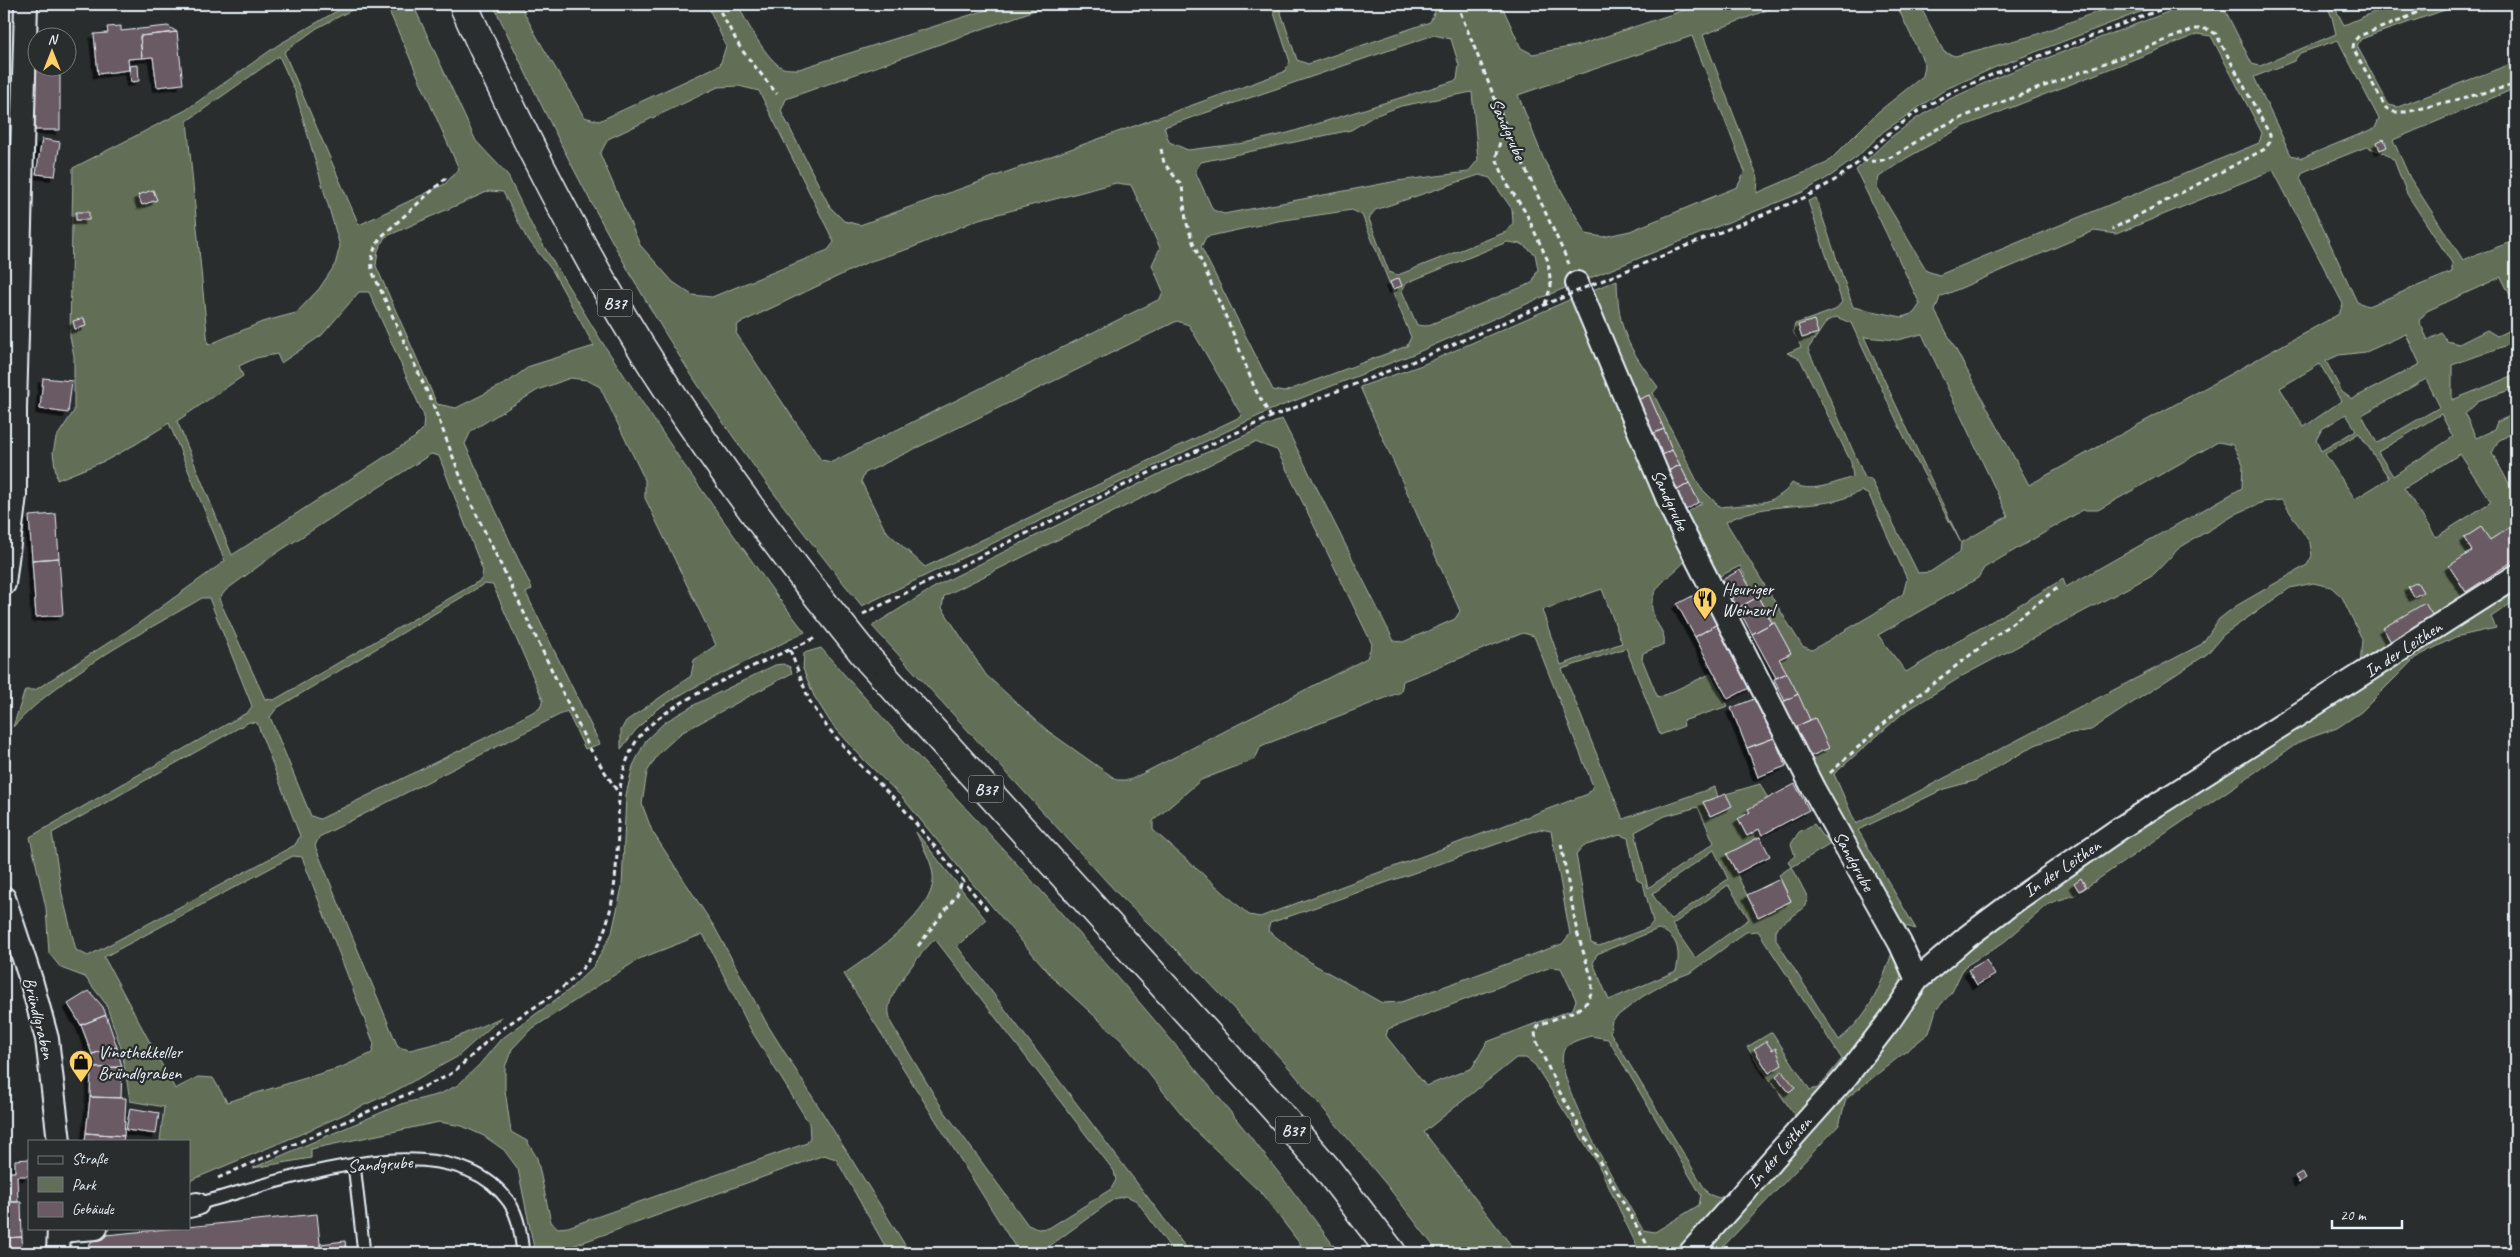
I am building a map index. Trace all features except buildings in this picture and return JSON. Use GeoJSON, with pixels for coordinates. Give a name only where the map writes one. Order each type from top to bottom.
{"type":"FeatureCollection","features":[{"type":"Feature","properties":{"kind":"main road","name":"B37"},"geometry":{"type":"LineString","coordinates":[[463,4],[524,138],[608,291],[644,351],[712,454],[805,580],[869,660],[1270,1103],[1327,1169],[1392,1253]]}},
{"type":"Feature","properties":{"kind":"street"},"geometry":{"type":"LineString","coordinates":[[4,584],[16,495],[15,408],[26,4]]}},
{"type":"Feature","properties":{"kind":"street","name":"Sandgrube"},"geometry":{"type":"LineString","coordinates":[[1588,282],[1674,514],[1813,788],[1900,943],[1917,980]]}},
{"type":"Feature","properties":{"kind":"street","name":"In der Leithen"},"geometry":{"type":"LineString","coordinates":[[1690,1253],[1846,1077],[1890,1020],[1917,980],[2019,898],[2114,832],[2516,576]]}},
{"type":"Feature","properties":{"kind":"street","name":"Bründlgraben"},"geometry":{"type":"LineString","coordinates":[[4,898],[48,1039],[58,1140]]}},
{"type":"Feature","properties":{"kind":"street"},"geometry":{"type":"LineString","coordinates":[[58,1253],[59,1230]]}},
{"type":"Feature","properties":{"kind":"lane","name":"Sandgrube"},"geometry":{"type":"LineString","coordinates":[[193,1205],[269,1182],[354,1164],[408,1160],[438,1162],[470,1171],[496,1186],[510,1204],[520,1230],[523,1253]]}},
{"type":"Feature","properties":{"kind":"lane"},"geometry":{"type":"LineString","coordinates":[[354,1164],[364,1253]]}},
{"type":"Feature","properties":{"kind":"path"},"geometry":{"type":"LineString","coordinates":[[716,4],[741,49],[777,94]]}},
{"type":"Feature","properties":{"kind":"path","name":"Sandgrube"},"geometry":{"type":"LineString","coordinates":[[1458,4],[1505,124],[1588,282]]}},
{"type":"Feature","properties":{"kind":"path"},"geometry":{"type":"LineString","coordinates":[[861,615],[1161,467],[1271,417],[1419,359],[1559,298],[1588,282],[1806,197],[1835,180],[1862,160],[1895,129],[1948,94],[1998,72],[2175,4]]}},
{"type":"Feature","properties":{"kind":"path"},"geometry":{"type":"LineString","coordinates":[[2433,4],[2402,20],[2359,36],[2354,41],[2353,48],[2386,108],[2394,112],[2407,112],[2514,85]]}},
{"type":"Feature","properties":{"kind":"path"},"geometry":{"type":"LineString","coordinates":[[1862,160],[1875,163],[1890,159],[1931,132],[1968,115],[2195,29],[2207,29],[2216,34],[2270,135],[2270,142],[2265,149],[2112,229]]}},
{"type":"Feature","properties":{"kind":"path"},"geometry":{"type":"LineString","coordinates":[[1505,124],[1496,158],[1507,184],[1526,213],[1548,261],[1551,286],[1544,304]]}},
{"type":"Feature","properties":{"kind":"path"},"geometry":{"type":"LineString","coordinates":[[1162,149],[1164,163],[1182,186],[1186,222],[1194,245],[1256,389],[1271,417]]}},
{"type":"Feature","properties":{"kind":"path"},"geometry":{"type":"LineString","coordinates":[[446,178],[380,237],[373,248],[371,259],[372,271],[434,407],[447,446],[469,499],[589,746],[619,795]]}},
{"type":"Feature","properties":{"kind":"path"},"geometry":{"type":"LineString","coordinates":[[1813,788],[1900,709],[2060,586]]}},
{"type":"Feature","properties":{"kind":"path"},"geometry":{"type":"LineString","coordinates":[[193,1205],[215,1180],[448,1076],[493,1036],[564,985],[588,962],[605,931],[615,886],[619,795],[626,764],[640,736],[662,716],[692,697],[826,632]]}},
{"type":"Feature","properties":{"kind":"path"},"geometry":{"type":"LineString","coordinates":[[790,650],[809,700],[827,726],[860,764],[898,802],[989,912]]}},
{"type":"Feature","properties":{"kind":"path"},"geometry":{"type":"LineString","coordinates":[[1562,844],[1577,932],[1592,979],[1592,991],[1587,1002],[1577,1010],[1539,1025],[1535,1032],[1536,1040],[1558,1089],[1652,1253]]}},
{"type":"Feature","properties":{"kind":"path"},"geometry":{"type":"LineString","coordinates":[[918,946],[957,895],[962,880]]}},
{"type":"Feature","properties":{"kind":"green space"},"geometry":{"type":"Polygon","coordinates":[[[349,4],[363,4],[317,28],[284,52],[359,225],[445,184],[459,169],[386,4],[428,4],[416,11],[476,141],[507,174],[534,230],[602,342],[682,462],[776,595],[805,632],[689,690],[657,709],[635,731],[621,749],[621,730],[626,721],[691,676],[694,660],[716,645],[645,498],[645,480],[600,387],[587,380],[570,378],[538,390],[471,431],[465,444],[532,589],[526,593],[600,744],[585,749],[567,711],[319,837],[315,846],[398,1047],[410,1050],[450,1040],[502,1017],[457,1057],[395,1091],[301,1134],[190,1181],[190,1140],[160,1140],[164,1107],[130,1101],[122,1051],[106,1004],[85,977],[61,968],[49,953],[46,908],[30,837],[248,712],[252,706],[209,598],[202,598],[78,672],[33,707],[13,727],[25,690],[35,690],[139,623],[225,561],[169,423],[107,460],[57,480],[53,453],[56,438],[74,411],[74,356],[70,336],[73,168],[186,110],[278,45],[349,4]],[[279,56],[187,121],[208,345],[262,322],[296,313],[319,289],[335,265],[340,246],[295,91],[279,56]],[[489,191],[385,237],[378,250],[376,266],[437,404],[456,408],[508,382],[530,366],[594,346],[552,270],[526,237],[503,192],[489,191]],[[359,292],[322,335],[281,363],[277,354],[256,358],[239,366],[243,376],[177,421],[232,555],[414,438],[423,429],[424,416],[369,292],[359,292]],[[431,454],[278,552],[226,590],[219,599],[265,699],[274,700],[481,580],[483,571],[439,456],[431,454]],[[484,584],[277,708],[270,717],[311,816],[320,819],[487,737],[540,708],[543,700],[493,585],[484,584]],[[249,722],[52,833],[62,894],[76,950],[88,956],[295,845],[300,836],[257,723],[249,722]],[[293,856],[104,957],[175,1089],[198,1077],[213,1078],[227,1102],[342,1067],[372,1053],[374,1044],[302,857],[293,856]]]}},
{"type":"Feature","properties":{"kind":"green space"},"geometry":{"type":"Polygon","coordinates":[[[493,4],[520,4],[584,117],[599,121],[720,65],[726,46],[707,4],[738,4],[745,19],[770,58],[783,68],[799,69],[1005,4],[1052,4],[786,99],[781,111],[830,207],[844,221],[860,225],[1284,72],[1290,62],[1271,4],[1278,4],[1297,60],[1308,64],[1430,22],[1436,9],[1434,4],[1501,4],[1521,48],[1533,54],[1580,45],[1702,4],[1782,4],[1703,35],[1758,178],[1757,193],[1827,163],[1878,112],[1923,76],[1925,65],[1896,4],[1919,4],[1944,52],[1955,56],[2035,35],[2118,4],[2161,4],[1996,67],[1946,89],[1884,131],[1857,157],[1832,175],[1803,192],[1538,299],[1416,353],[1271,410],[862,606],[752,464],[676,351],[589,199],[493,4]],[[1434,35],[1164,127],[1169,142],[1188,150],[1245,143],[1288,133],[1457,80],[1459,65],[1451,39],[1434,35]],[[1692,36],[1518,95],[1544,160],[1586,234],[1603,237],[1630,231],[1737,187],[1745,172],[1692,36]],[[739,86],[718,87],[608,139],[600,154],[640,245],[673,282],[692,295],[712,297],[828,250],[834,242],[759,91],[739,86]],[[1472,92],[1401,106],[1374,116],[1351,130],[1201,162],[1195,171],[1213,210],[1224,214],[1397,181],[1468,172],[1478,160],[1472,92]],[[1479,175],[1375,210],[1369,219],[1389,272],[1398,275],[1506,232],[1513,223],[1512,209],[1490,178],[1479,175]],[[1116,183],[979,219],[911,248],[868,262],[738,324],[736,333],[821,460],[832,462],[1160,299],[1163,291],[1152,265],[1160,248],[1131,185],[1116,183]],[[1352,210],[1278,221],[1206,237],[1201,247],[1273,390],[1284,392],[1407,346],[1411,337],[1362,215],[1352,210]],[[1507,242],[1406,283],[1402,291],[1417,325],[1426,326],[1532,283],[1538,269],[1535,254],[1522,244],[1507,242]],[[1177,321],[865,473],[861,481],[885,530],[925,567],[1242,416],[1189,325],[1177,321]]]}},
{"type":"Feature","properties":{"kind":"green space"},"geometry":{"type":"Polygon","coordinates":[[[2189,4],[2222,4],[2252,64],[2260,66],[2336,34],[2332,17],[2326,4],[2333,4],[2344,25],[2393,4],[2462,4],[2361,39],[2357,46],[2389,105],[2398,107],[2516,62],[2516,88],[2393,140],[2410,178],[2463,260],[2516,240],[2516,307],[2501,277],[2427,311],[2419,321],[2428,340],[2442,333],[2447,341],[2459,344],[2487,330],[2497,336],[2516,327],[2516,342],[2452,365],[2452,400],[2516,375],[2516,388],[2480,400],[2465,414],[2476,438],[2494,430],[2497,422],[2516,413],[2516,431],[2498,441],[2492,453],[2516,496],[2516,530],[2513,526],[2490,540],[2481,527],[2464,538],[2472,551],[2466,592],[2470,598],[2360,668],[2362,639],[2342,597],[2331,587],[2313,583],[2290,588],[2223,635],[2207,654],[2091,730],[2065,734],[2035,745],[1974,781],[1944,789],[1858,830],[1916,929],[1898,924],[1809,757],[1828,747],[1815,718],[1810,720],[1779,659],[1791,653],[1758,597],[1756,598],[1740,566],[1720,576],[1684,514],[1702,503],[1699,502],[1672,450],[1649,395],[1635,401],[1588,292],[1617,280],[1620,313],[1627,338],[1639,361],[1658,387],[1653,393],[1700,487],[1720,507],[1760,503],[1769,500],[1786,491],[1792,483],[1806,488],[1814,488],[1853,477],[1851,462],[1800,359],[1787,353],[1801,347],[1793,331],[1795,324],[1835,310],[1842,302],[1808,201],[1816,198],[1853,307],[1902,317],[1914,313],[1920,304],[1856,170],[1890,138],[1917,118],[1950,99],[2000,76],[2189,4]],[[2198,34],[1962,127],[1905,159],[1879,177],[1877,187],[1927,271],[1939,275],[2259,143],[2262,133],[2211,36],[2198,34]],[[2338,40],[2300,53],[2294,61],[2254,77],[2291,155],[2302,158],[2375,128],[2379,119],[2338,40]],[[2366,147],[2303,172],[2300,178],[2357,302],[2368,306],[2452,272],[2452,263],[2407,194],[2394,160],[2385,153],[2366,147]],[[2273,170],[2116,234],[2094,231],[1940,297],[1935,311],[2029,485],[2339,314],[2343,304],[2273,170]],[[1836,317],[1827,321],[1808,349],[1865,478],[1871,479],[1918,573],[1930,572],[1960,552],[1961,543],[1908,445],[1851,323],[1836,317]],[[1922,334],[1897,340],[1864,337],[1961,543],[2008,516],[1922,334]],[[2406,334],[2366,352],[2339,355],[2326,361],[2342,392],[2352,399],[2420,364],[2406,334]],[[2320,364],[2280,388],[2304,427],[2341,401],[2320,364]],[[2426,379],[2362,415],[2377,443],[2440,407],[2426,379]],[[2346,414],[2322,429],[2316,440],[2321,451],[2356,430],[2346,414]],[[2441,414],[2378,452],[2393,476],[2453,437],[2441,414]],[[2359,433],[2325,454],[2355,499],[2389,478],[2359,433]],[[2218,442],[2098,510],[2083,510],[1984,568],[1978,578],[1878,635],[1906,672],[2063,579],[2066,587],[2242,488],[2243,464],[2233,445],[2218,442]],[[2460,454],[2404,488],[2436,537],[2491,502],[2460,454]],[[1861,491],[1839,500],[1753,511],[1726,522],[1802,646],[1812,650],[1875,613],[1903,594],[1907,579],[1869,495],[1861,491]],[[2282,500],[2263,502],[2238,513],[2179,548],[2154,574],[1964,675],[1903,713],[1834,774],[1856,824],[2202,644],[2219,619],[2236,606],[2307,565],[2312,556],[2310,543],[2282,500]]]}},
{"type":"Feature","properties":{"kind":"green space"},"geometry":{"type":"Polygon","coordinates":[[[1578,296],[1687,559],[1666,578],[1655,592],[1652,600],[1652,609],[1663,634],[1664,644],[1643,653],[1642,659],[1658,698],[1710,674],[1728,706],[1683,721],[1684,726],[1660,735],[1626,648],[1562,669],[1623,819],[1715,787],[1718,797],[1703,802],[1710,816],[1731,806],[1726,794],[1760,784],[1768,799],[1749,809],[1747,836],[1759,829],[1762,835],[1727,855],[1758,917],[1791,901],[1779,875],[1791,867],[1788,861],[1795,856],[1791,844],[1799,832],[1814,824],[1822,836],[1831,838],[1834,842],[1792,867],[1808,898],[1804,908],[1776,928],[1776,940],[1839,1040],[1867,1010],[1879,988],[1893,950],[1900,969],[1901,977],[1898,991],[1884,1016],[1714,1219],[1673,1253],[1640,1253],[1598,1164],[1535,1065],[1526,1058],[1516,1058],[1424,1132],[1517,1253],[1439,1253],[1386,1184],[1285,1063],[1204,977],[1120,896],[872,626],[938,585],[1165,471],[1282,419],[1394,641],[1403,642],[1455,619],[1460,611],[1360,387],[1422,365],[1578,296]],[[1255,442],[944,596],[942,608],[986,675],[1048,731],[1117,780],[1130,780],[1367,658],[1372,644],[1277,450],[1255,442]],[[1602,589],[1542,610],[1561,665],[1622,643],[1602,589]],[[1523,633],[1403,681],[1401,692],[1261,746],[1255,759],[1201,780],[1153,821],[1153,830],[1249,915],[1260,917],[1588,794],[1593,786],[1534,636],[1523,633]],[[1698,807],[1665,816],[1635,832],[1648,888],[1714,843],[1698,807]],[[1540,829],[1270,923],[1268,931],[1313,964],[1382,1003],[1401,1002],[1562,944],[1570,934],[1551,831],[1540,829]],[[1620,835],[1583,846],[1576,854],[1591,943],[1599,946],[1648,928],[1653,922],[1643,883],[1637,880],[1628,838],[1620,835]],[[1714,850],[1652,894],[1670,920],[1728,879],[1714,850]],[[1728,885],[1672,925],[1695,958],[1749,919],[1728,885]],[[1658,929],[1597,954],[1593,963],[1609,1000],[1676,971],[1678,951],[1670,935],[1658,929]],[[1758,931],[1746,932],[1692,972],[1669,981],[1642,997],[1612,1020],[1610,1032],[1708,1194],[1719,1198],[1731,1192],[1796,1117],[1747,1047],[1772,1032],[1810,1090],[1818,1088],[1842,1059],[1758,931]],[[1551,967],[1388,1029],[1386,1036],[1426,1086],[1472,1068],[1487,1042],[1573,1009],[1576,1000],[1561,968],[1551,967]],[[1591,1036],[1569,1044],[1564,1050],[1563,1064],[1568,1085],[1607,1168],[1643,1230],[1655,1232],[1699,1205],[1701,1195],[1608,1039],[1591,1036]]]}},
{"type":"Feature","properties":{"kind":"green space"},"geometry":{"type":"Polygon","coordinates":[[[2516,584],[2516,600],[2491,617],[2496,628],[2455,637],[2415,658],[2361,712],[2337,728],[2301,741],[2075,895],[2050,903],[2004,942],[1964,967],[1952,992],[1936,1010],[1929,1033],[1846,1099],[1839,1125],[1717,1253],[1698,1253],[1916,994],[2024,901],[2516,584]]]}},
{"type":"Feature","properties":{"kind":"green space"},"geometry":{"type":"Polygon","coordinates":[[[821,648],[1047,897],[1147,1011],[1245,1130],[1339,1253],[1307,1253],[1262,1194],[1194,1129],[1121,1040],[1055,980],[966,876],[902,797],[864,760],[831,723],[814,696],[803,669],[804,653],[821,648]]]}},
{"type":"Feature","properties":{"kind":"green space"},"geometry":{"type":"Polygon","coordinates":[[[783,664],[790,667],[792,673],[681,733],[659,753],[647,772],[642,804],[652,831],[715,928],[767,1024],[910,1253],[889,1253],[836,1159],[824,1155],[553,1253],[535,1253],[518,1169],[504,1150],[484,1136],[462,1126],[439,1122],[311,1149],[311,1158],[253,1168],[401,1104],[440,1094],[458,1085],[479,1065],[500,1040],[569,990],[594,966],[612,933],[622,887],[626,795],[633,766],[646,740],[665,722],[696,704],[775,665],[783,664]],[[703,934],[639,959],[530,1030],[512,1049],[505,1067],[505,1090],[511,1132],[527,1141],[537,1158],[551,1222],[558,1228],[568,1227],[807,1143],[810,1137],[809,1123],[751,1030],[703,934]]]}},
{"type":"Feature","properties":{"kind":"green space"},"geometry":{"type":"Polygon","coordinates":[[[916,832],[986,920],[957,946],[1190,1253],[1174,1253],[1137,1201],[1126,1196],[1114,1199],[1040,1253],[1019,1253],[844,974],[870,956],[900,931],[914,918],[925,903],[931,889],[933,875],[928,858],[916,832]],[[935,939],[915,961],[895,991],[889,1007],[891,1023],[942,1108],[1028,1225],[1038,1229],[1049,1228],[1111,1189],[1116,1180],[1114,1171],[935,939]]]}},
{"type":"Feature","properties":{"kind":"place","name":"Heuriger Weinzurl"},"geometry":{"type":"Point","coordinates":[1705,620]}},
{"type":"Feature","properties":{"kind":"place","name":"Vinothekkeller Bründlgraben"},"geometry":{"type":"Point","coordinates":[81,1083]}}]}
